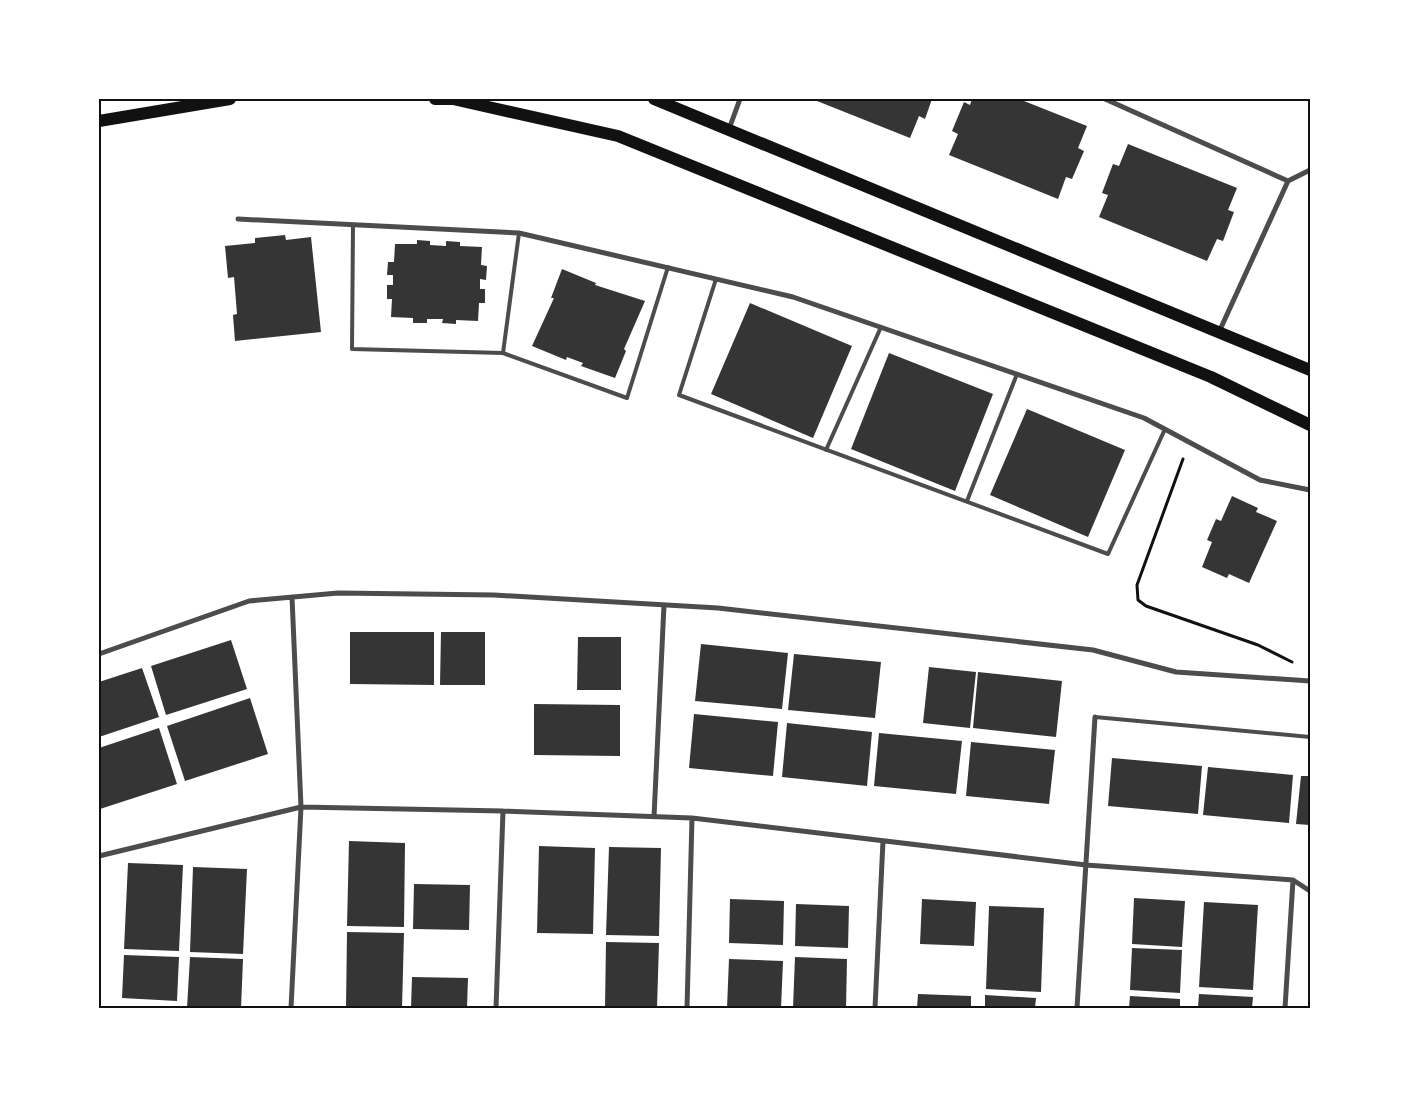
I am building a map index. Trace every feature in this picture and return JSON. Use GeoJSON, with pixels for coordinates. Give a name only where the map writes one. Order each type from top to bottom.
{"type":"FeatureCollection","features":[{"type":"Feature","properties":{"kind":"main road"},"geometry":{"type":"LineString","coordinates":[[99,121],[230,99]]}},
{"type":"Feature","properties":{"kind":"main road"},"geometry":{"type":"LineString","coordinates":[[435,99],[453,99],[618,136],[1211,377],[1310,425]]}},
{"type":"Feature","properties":{"kind":"main road"},"geometry":{"type":"LineString","coordinates":[[654,99],[1310,370]]}},
{"type":"Feature","properties":{"kind":"street"},"geometry":{"type":"LineString","coordinates":[[728,130],[740,99]]}},
{"type":"Feature","properties":{"kind":"street"},"geometry":{"type":"LineString","coordinates":[[1105,99],[1288,181]]}},
{"type":"Feature","properties":{"kind":"street"},"geometry":{"type":"LineString","coordinates":[[1219,332],[1288,181],[1310,170]]}},
{"type":"Feature","properties":{"kind":"street"},"geometry":{"type":"LineString","coordinates":[[238,219],[519,232],[793,297],[1144,418],[1260,480],[1310,490]]}},
{"type":"Feature","properties":{"kind":"street"},"geometry":{"type":"LineString","coordinates":[[99,654],[249,601],[338,593],[494,595],[718,608],[1093,650],[1176,672],[1310,681]]}},
{"type":"Feature","properties":{"kind":"street"},"geometry":{"type":"LineString","coordinates":[[291,1008],[301,807],[292,597]]}},
{"type":"Feature","properties":{"kind":"street"},"geometry":{"type":"LineString","coordinates":[[654,817],[664,605]]}},
{"type":"Feature","properties":{"kind":"street"},"geometry":{"type":"LineString","coordinates":[[1077,1008],[1095,718]]}},
{"type":"Feature","properties":{"kind":"street"},"geometry":{"type":"LineString","coordinates":[[99,856],[301,807],[502,811],[692,818],[1086,865],[1293,880],[1310,891]]}},
{"type":"Feature","properties":{"kind":"street"},"geometry":{"type":"LineString","coordinates":[[496,1008],[502,811]]}},
{"type":"Feature","properties":{"kind":"street"},"geometry":{"type":"LineString","coordinates":[[686,1008],[692,818]]}},
{"type":"Feature","properties":{"kind":"street"},"geometry":{"type":"LineString","coordinates":[[875,1008],[883,841]]}},
{"type":"Feature","properties":{"kind":"street"},"geometry":{"type":"LineString","coordinates":[[1285,1008],[1293,880]]}},
{"type":"Feature","properties":{"kind":"lane"},"geometry":{"type":"LineString","coordinates":[[353,225],[352,349],[503,353],[627,398],[668,268]]}},
{"type":"Feature","properties":{"kind":"lane"},"geometry":{"type":"LineString","coordinates":[[503,353],[519,232]]}},
{"type":"Feature","properties":{"kind":"lane"},"geometry":{"type":"LineString","coordinates":[[716,279],[679,395],[1108,554],[1165,430]]}},
{"type":"Feature","properties":{"kind":"lane"},"geometry":{"type":"LineString","coordinates":[[826,450],[881,327]]}},
{"type":"Feature","properties":{"kind":"lane"},"geometry":{"type":"LineString","coordinates":[[967,502],[1017,374]]}},
{"type":"Feature","properties":{"kind":"lane"},"geometry":{"type":"LineString","coordinates":[[1095,718],[1310,738]]}},
{"type":"Feature","properties":{"kind":"path"},"geometry":{"type":"LineString","coordinates":[[1190,442],[1137,585],[1138,600],[1146,606],[1258,645],[1293,662]]}},
{"type":"Feature","properties":{"kind":"building"},"geometry":{"type":"Polygon","coordinates":[[[812,99],[932,99],[925,119],[919,116],[910,138],[812,99]]]}},
{"type":"Feature","properties":{"kind":"building"},"geometry":{"type":"Polygon","coordinates":[[[972,99],[1019,99],[1087,126],[1078,148],[1084,151],[1072,179],[1066,177],[1058,199],[949,155],[958,134],[952,131],[964,102],[970,105],[972,99]]]}},
{"type":"Feature","properties":{"kind":"building"},"geometry":{"type":"Polygon","coordinates":[[[1128,144],[1237,188],[1228,210],[1234,212],[1223,241],[1217,239],[1207,261],[1099,217],[1108,195],[1102,193],[1113,164],[1119,166],[1128,144]]]}},
{"type":"Feature","properties":{"kind":"building"},"geometry":{"type":"Polygon","coordinates":[[[285,235],[286,240],[311,237],[321,332],[235,341],[233,315],[237,314],[234,277],[228,278],[225,246],[255,243],[255,238],[285,235]]]}},
{"type":"Feature","properties":{"kind":"building"},"geometry":{"type":"Polygon","coordinates":[[[417,240],[430,241],[430,245],[446,246],[446,241],[460,242],[460,246],[482,247],[481,265],[487,266],[486,280],[480,279],[480,289],[485,289],[485,303],[479,303],[478,321],[456,320],[456,324],[442,323],[443,319],[427,319],[427,323],[413,323],[413,318],[391,317],[392,299],[387,299],[387,285],[393,285],[393,275],[387,275],[388,262],[394,262],[395,244],[417,244],[417,240]]]}},
{"type":"Feature","properties":{"kind":"building"},"geometry":{"type":"Polygon","coordinates":[[[562,269],[596,283],[595,285],[645,301],[624,349],[626,351],[615,378],[581,366],[583,363],[567,357],[566,360],[532,346],[554,298],[551,298],[562,269]]]}},
{"type":"Feature","properties":{"kind":"building"},"geometry":{"type":"Polygon","coordinates":[[[750,303],[852,346],[813,438],[711,394],[750,303]]]}},
{"type":"Feature","properties":{"kind":"building"},"geometry":{"type":"Polygon","coordinates":[[[889,353],[993,394],[955,491],[851,449],[889,353]]]}},
{"type":"Feature","properties":{"kind":"building"},"geometry":{"type":"Polygon","coordinates":[[[1027,409],[1125,450],[1088,537],[990,495],[1027,409]]]}},
{"type":"Feature","properties":{"kind":"building"},"geometry":{"type":"Polygon","coordinates":[[[1232,496],[1258,508],[1256,512],[1277,521],[1249,583],[1229,574],[1227,578],[1202,567],[1212,542],[1207,540],[1216,519],[1221,521],[1232,496]]]}},
{"type":"Feature","properties":{"kind":"building"},"geometry":{"type":"Polygon","coordinates":[[[350,632],[434,632],[434,685],[350,684],[350,632]]]}},
{"type":"Feature","properties":{"kind":"building"},"geometry":{"type":"Polygon","coordinates":[[[441,632],[485,632],[485,685],[440,685],[441,632]]]}},
{"type":"Feature","properties":{"kind":"building"},"geometry":{"type":"Polygon","coordinates":[[[578,637],[621,637],[621,690],[577,690],[578,637]]]}},
{"type":"Feature","properties":{"kind":"building"},"geometry":{"type":"Polygon","coordinates":[[[231,640],[247,689],[166,715],[151,666],[231,640]]]}},
{"type":"Feature","properties":{"kind":"building"},"geometry":{"type":"Polygon","coordinates":[[[701,644],[788,653],[782,709],[695,701],[701,644]]]}},
{"type":"Feature","properties":{"kind":"building"},"geometry":{"type":"Polygon","coordinates":[[[794,654],[881,662],[875,718],[788,710],[794,654]]]}},
{"type":"Feature","properties":{"kind":"building"},"geometry":{"type":"Polygon","coordinates":[[[929,667],[976,672],[970,728],[923,723],[929,667]]]}},
{"type":"Feature","properties":{"kind":"building"},"geometry":{"type":"Polygon","coordinates":[[[142,668],[159,717],[99,737],[99,682],[142,668]]]}},
{"type":"Feature","properties":{"kind":"building"},"geometry":{"type":"Polygon","coordinates":[[[978,672],[1062,681],[1056,737],[973,728],[978,672]]]}},
{"type":"Feature","properties":{"kind":"building"},"geometry":{"type":"Polygon","coordinates":[[[250,698],[268,754],[185,781],[167,726],[250,698]]]}},
{"type":"Feature","properties":{"kind":"building"},"geometry":{"type":"Polygon","coordinates":[[[534,704],[620,705],[620,756],[534,755],[534,704]]]}},
{"type":"Feature","properties":{"kind":"building"},"geometry":{"type":"Polygon","coordinates":[[[694,714],[778,722],[773,776],[689,768],[694,714]]]}},
{"type":"Feature","properties":{"kind":"building"},"geometry":{"type":"Polygon","coordinates":[[[787,723],[872,732],[867,786],[782,777],[787,723]]]}},
{"type":"Feature","properties":{"kind":"building"},"geometry":{"type":"Polygon","coordinates":[[[159,728],[177,784],[100,809],[99,748],[159,728]]]}},
{"type":"Feature","properties":{"kind":"building"},"geometry":{"type":"Polygon","coordinates":[[[879,733],[962,741],[956,794],[874,786],[879,733]]]}},
{"type":"Feature","properties":{"kind":"building"},"geometry":{"type":"Polygon","coordinates":[[[971,742],[1055,750],[1049,804],[966,796],[971,742]]]}},
{"type":"Feature","properties":{"kind":"building"},"geometry":{"type":"Polygon","coordinates":[[[1112,758],[1202,766],[1198,814],[1108,806],[1112,758]]]}},
{"type":"Feature","properties":{"kind":"building"},"geometry":{"type":"Polygon","coordinates":[[[1208,767],[1293,775],[1289,823],[1203,815],[1208,767]]]}},
{"type":"Feature","properties":{"kind":"building"},"geometry":{"type":"Polygon","coordinates":[[[1301,776],[1310,776],[1310,825],[1296,824],[1301,776]]]}},
{"type":"Feature","properties":{"kind":"building"},"geometry":{"type":"Polygon","coordinates":[[[349,841],[405,843],[404,927],[347,926],[349,841]]]}},
{"type":"Feature","properties":{"kind":"building"},"geometry":{"type":"Polygon","coordinates":[[[539,846],[595,848],[593,934],[537,933],[539,846]]]}},
{"type":"Feature","properties":{"kind":"building"},"geometry":{"type":"Polygon","coordinates":[[[609,847],[661,848],[659,936],[606,935],[609,847]]]}},
{"type":"Feature","properties":{"kind":"building"},"geometry":{"type":"Polygon","coordinates":[[[128,863],[183,865],[179,951],[124,949],[128,863]]]}},
{"type":"Feature","properties":{"kind":"building"},"geometry":{"type":"Polygon","coordinates":[[[193,867],[247,869],[243,954],[190,952],[193,867]]]}},
{"type":"Feature","properties":{"kind":"building"},"geometry":{"type":"Polygon","coordinates":[[[414,884],[470,885],[469,930],[413,929],[414,884]]]}},
{"type":"Feature","properties":{"kind":"building"},"geometry":{"type":"Polygon","coordinates":[[[1134,898],[1185,901],[1182,947],[1132,944],[1134,898]]]}},
{"type":"Feature","properties":{"kind":"building"},"geometry":{"type":"Polygon","coordinates":[[[730,899],[784,901],[783,945],[729,943],[730,899]]]}},
{"type":"Feature","properties":{"kind":"building"},"geometry":{"type":"Polygon","coordinates":[[[922,899],[976,902],[974,946],[920,944],[922,899]]]}},
{"type":"Feature","properties":{"kind":"building"},"geometry":{"type":"Polygon","coordinates":[[[1204,902],[1258,905],[1253,990],[1199,987],[1204,902]]]}},
{"type":"Feature","properties":{"kind":"building"},"geometry":{"type":"Polygon","coordinates":[[[796,904],[849,906],[848,948],[795,946],[796,904]]]}},
{"type":"Feature","properties":{"kind":"building"},"geometry":{"type":"Polygon","coordinates":[[[989,906],[1044,908],[1041,992],[986,989],[989,906]]]}},
{"type":"Feature","properties":{"kind":"building"},"geometry":{"type":"Polygon","coordinates":[[[347,932],[404,933],[402,1008],[346,1008],[347,932]]]}},
{"type":"Feature","properties":{"kind":"building"},"geometry":{"type":"Polygon","coordinates":[[[606,942],[659,943],[657,1008],[605,1008],[606,942]]]}},
{"type":"Feature","properties":{"kind":"building"},"geometry":{"type":"Polygon","coordinates":[[[1132,948],[1182,950],[1180,993],[1130,990],[1132,948]]]}},
{"type":"Feature","properties":{"kind":"building"},"geometry":{"type":"Polygon","coordinates":[[[124,955],[179,957],[177,1001],[122,998],[124,955]]]}},
{"type":"Feature","properties":{"kind":"building"},"geometry":{"type":"Polygon","coordinates":[[[190,957],[243,959],[241,1008],[187,1008],[190,957]]]}},
{"type":"Feature","properties":{"kind":"building"},"geometry":{"type":"Polygon","coordinates":[[[795,957],[847,959],[846,1008],[793,1008],[795,957]]]}},
{"type":"Feature","properties":{"kind":"building"},"geometry":{"type":"Polygon","coordinates":[[[729,959],[783,961],[781,1008],[727,1008],[729,959]]]}},
{"type":"Feature","properties":{"kind":"building"},"geometry":{"type":"Polygon","coordinates":[[[412,977],[468,978],[467,1008],[411,1008],[412,977]]]}},
{"type":"Feature","properties":{"kind":"building"},"geometry":{"type":"Polygon","coordinates":[[[918,994],[971,996],[971,1008],[917,1008],[918,994]]]}},
{"type":"Feature","properties":{"kind":"building"},"geometry":{"type":"Polygon","coordinates":[[[1199,994],[1253,997],[1252,1008],[1198,1008],[1199,994]]]}},
{"type":"Feature","properties":{"kind":"building"},"geometry":{"type":"Polygon","coordinates":[[[985,995],[1036,998],[1035,1008],[985,1008],[985,995]]]}},
{"type":"Feature","properties":{"kind":"building"},"geometry":{"type":"Polygon","coordinates":[[[1130,996],[1180,999],[1180,1008],[1129,1008],[1130,996]]]}}]}
